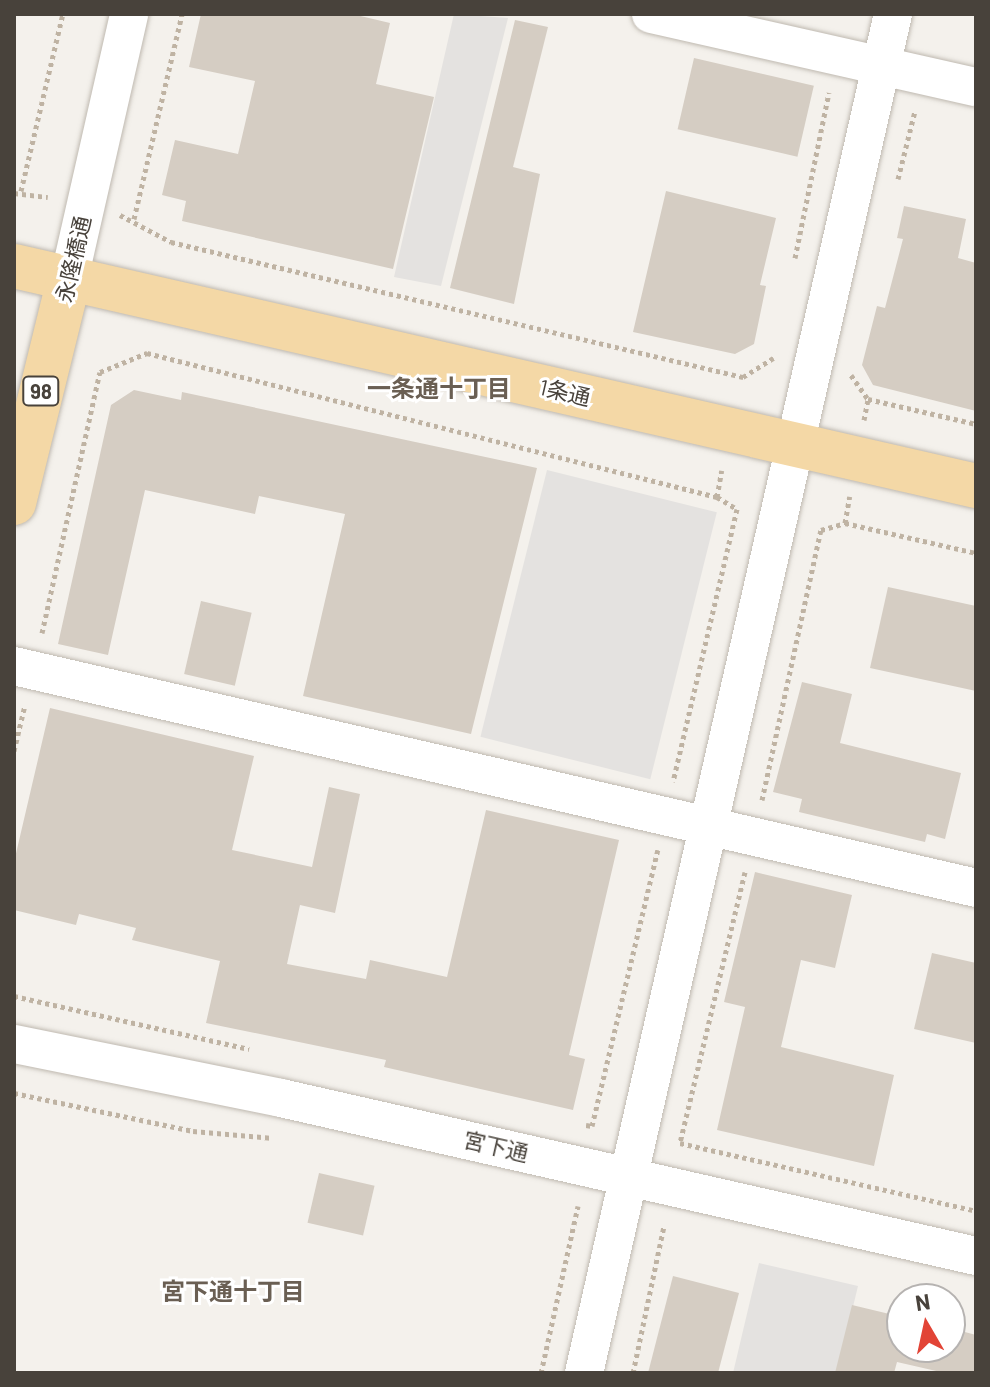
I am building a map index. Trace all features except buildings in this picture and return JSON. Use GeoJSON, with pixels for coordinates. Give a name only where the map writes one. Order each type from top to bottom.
{"type":"FeatureCollection","features":[{"type":"Feature","properties":{"kind":"main road","name":"1条通"},"geometry":{"type":"LineString","coordinates":[[14,266],[976,486]]}},
{"type":"Feature","properties":{"kind":"main road","name":"永隆橋通"},"geometry":{"type":"LineString","coordinates":[[14,503],[69,279]]}},
{"type":"Feature","properties":{"kind":"street","name":"永隆橋通"},"geometry":{"type":"LineString","coordinates":[[69,279],[129,14]]}},
{"type":"Feature","properties":{"kind":"street"},"geometry":{"type":"LineString","coordinates":[[651,14],[976,87]]}},
{"type":"Feature","properties":{"kind":"street"},"geometry":{"type":"LineString","coordinates":[[584,1373],[893,14]]}},
{"type":"Feature","properties":{"kind":"street"},"geometry":{"type":"LineString","coordinates":[[24,668],[976,888]]}},
{"type":"Feature","properties":{"kind":"street","name":"宮下通"},"geometry":{"type":"LineString","coordinates":[[14,1044],[630,1177],[976,1256]]}},
{"type":"Feature","properties":{"kind":"path"},"geometry":{"type":"LineString","coordinates":[[14,193],[21,191],[63,14]]}},
{"type":"Feature","properties":{"kind":"path"},"geometry":{"type":"LineString","coordinates":[[182,14],[134,219],[171,242],[743,377],[774,359],[777,343]]}},
{"type":"Feature","properties":{"kind":"path"},"geometry":{"type":"LineString","coordinates":[[793,268],[837,56]]}},
{"type":"Feature","properties":{"kind":"path"},"geometry":{"type":"LineString","coordinates":[[894,195],[924,75]]}},
{"type":"Feature","properties":{"kind":"path"},"geometry":{"type":"LineString","coordinates":[[14,751],[24,668],[100,372],[147,353]]}},
{"type":"Feature","properties":{"kind":"path"},"geometry":{"type":"LineString","coordinates":[[854,360],[850,375],[868,399],[976,424]]}},
{"type":"Feature","properties":{"kind":"path"},"geometry":{"type":"LineString","coordinates":[[976,553],[845,523],[821,530],[753,838],[680,1143],[976,1211]]}},
{"type":"Feature","properties":{"kind":"path"},"geometry":{"type":"LineString","coordinates":[[14,1093],[193,1131],[280,1139]]}},
{"type":"Feature","properties":{"kind":"path"},"geometry":{"type":"LineString","coordinates":[[541,1373],[578,1206]]}},
{"type":"Feature","properties":{"kind":"path"},"geometry":{"type":"LineString","coordinates":[[633,1373],[664,1226]]}},
{"type":"Feature","properties":{"kind":"shaded area"},"geometry":{"type":"Polygon","coordinates":[[[454,14],[508,18],[441,286],[394,277],[454,14]]]}},
{"type":"Feature","properties":{"kind":"shaded area"},"geometry":{"type":"Polygon","coordinates":[[[547,470],[717,512],[650,779],[480,737],[547,470]]]}},
{"type":"Feature","properties":{"kind":"shaded area"},"geometry":{"type":"Polygon","coordinates":[[[759,1263],[858,1286],[837,1373],[733,1373],[759,1263]]]}},
{"type":"Feature","properties":{"kind":"district","name":"一条通十丁目"},"geometry":{"type":"Point","coordinates":[439,388]}},
{"type":"Feature","properties":{"kind":"district","name":"宮下通十丁目"},"geometry":{"type":"Point","coordinates":[233,1291]}}]}
